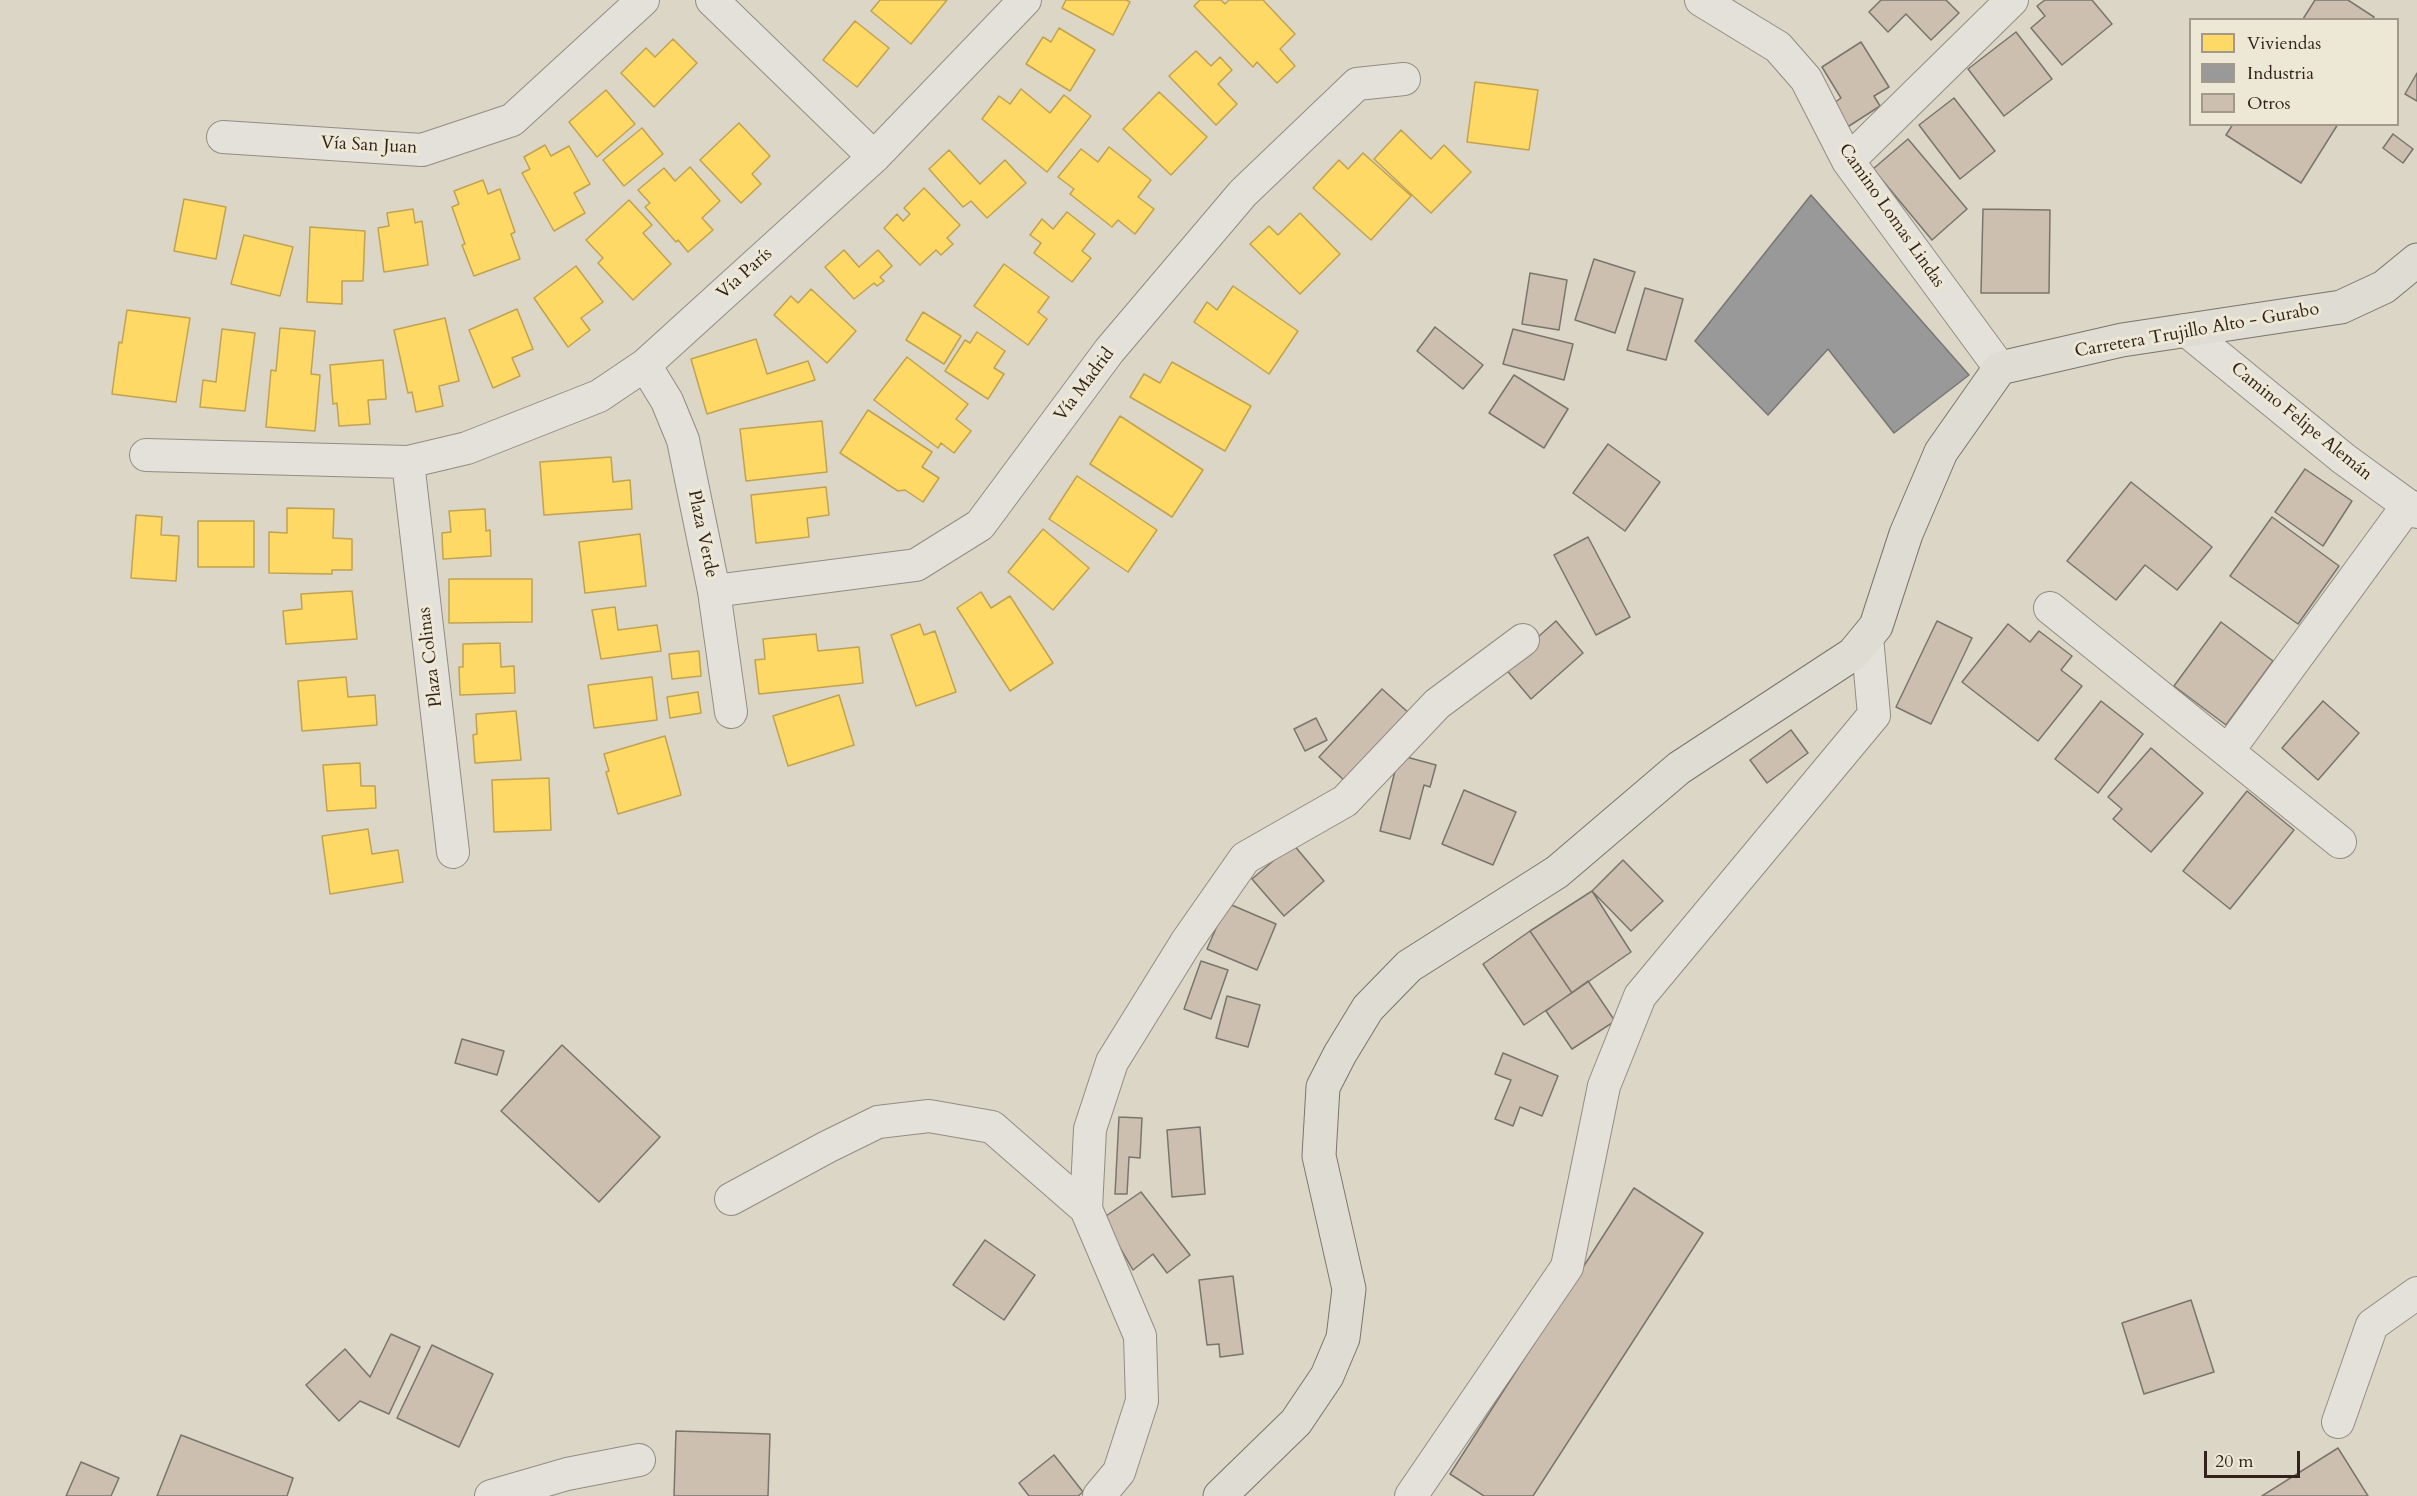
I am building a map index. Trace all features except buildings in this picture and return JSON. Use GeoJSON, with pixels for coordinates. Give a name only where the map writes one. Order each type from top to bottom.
{"type":"FeatureCollection","features":[{"type":"Feature","properties":{"kind":"main road","name":"Carretera Trujillo Alto - Gurabo"},"geometry":{"type":"LineString","coordinates":[[2000,368],[2122,340],[2341,307],[2384,287],[2417,260]]}},
{"type":"Feature","properties":{"kind":"main road"},"geometry":{"type":"LineString","coordinates":[[1220,1496],[1296,1422],[1328,1376],[1342,1338],[1349,1289],[1319,1156],[1320,1121],[1323,1087],[1368,1008],[1409,966],[1557,872],[1678,768],[1853,654],[1876,626],[1906,534],[1941,452],[2000,368]]}},
{"type":"Feature","properties":{"kind":"street","name":"Vía San Juan"},"geometry":{"type":"LineString","coordinates":[[223,137],[423,150],[512,120],[643,0]]}},
{"type":"Feature","properties":{"kind":"street"},"geometry":{"type":"LineString","coordinates":[[712,0],[874,157]]}},
{"type":"Feature","properties":{"kind":"street","name":"Vía París"},"geometry":{"type":"LineString","coordinates":[[146,455],[408,462],[467,448],[599,396],[645,365],[874,157],[1025,0]]}},
{"type":"Feature","properties":{"kind":"street","name":"Camino Lomas Lindas"},"geometry":{"type":"LineString","coordinates":[[1701,0],[1778,47],[1806,79],[1848,161],[2000,368]]}},
{"type":"Feature","properties":{"kind":"street"},"geometry":{"type":"LineString","coordinates":[[1848,161],[2012,0]]}},
{"type":"Feature","properties":{"kind":"street","name":"Vía Madrid"},"geometry":{"type":"LineString","coordinates":[[714,591],[916,565],[980,525],[1109,351],[1243,193],[1357,84],[1404,78]]}},
{"type":"Feature","properties":{"kind":"street","name":"Camino Felipe Alemán"},"geometry":{"type":"LineString","coordinates":[[2186,330],[2344,459],[2412,508]]}},
{"type":"Feature","properties":{"kind":"street","name":"Plaza Verde"},"geometry":{"type":"LineString","coordinates":[[645,365],[667,401],[683,440],[714,591],[731,712]]}},
{"type":"Feature","properties":{"kind":"street","name":"Plaza Colinas"},"geometry":{"type":"LineString","coordinates":[[408,462],[453,852]]}},
{"type":"Feature","properties":{"kind":"street"},"geometry":{"type":"LineString","coordinates":[[2228,751],[2412,508]]}},
{"type":"Feature","properties":{"kind":"street"},"geometry":{"type":"LineString","coordinates":[[2050,608],[2340,842]]}},
{"type":"Feature","properties":{"kind":"street"},"geometry":{"type":"LineString","coordinates":[[1411,1496],[1567,1267],[1604,1086],[1640,996],[1874,715],[1867,637]]}},
{"type":"Feature","properties":{"kind":"street"},"geometry":{"type":"LineString","coordinates":[[1086,1209],[1090,1129],[1112,1062],[1187,941],[1245,858],[1345,801],[1437,704],[1523,640]]}},
{"type":"Feature","properties":{"kind":"street"},"geometry":{"type":"LineString","coordinates":[[731,1199],[878,1122],[929,1116],[992,1127],[1086,1209],[1140,1336],[1143,1401],[1119,1472],[1100,1496]]}},
{"type":"Feature","properties":{"kind":"street"},"geometry":{"type":"LineString","coordinates":[[2338,1422],[2372,1325],[2417,1293]]}},
{"type":"Feature","properties":{"kind":"street"},"geometry":{"type":"LineString","coordinates":[[491,1496],[567,1474],[639,1460]]}}]}
